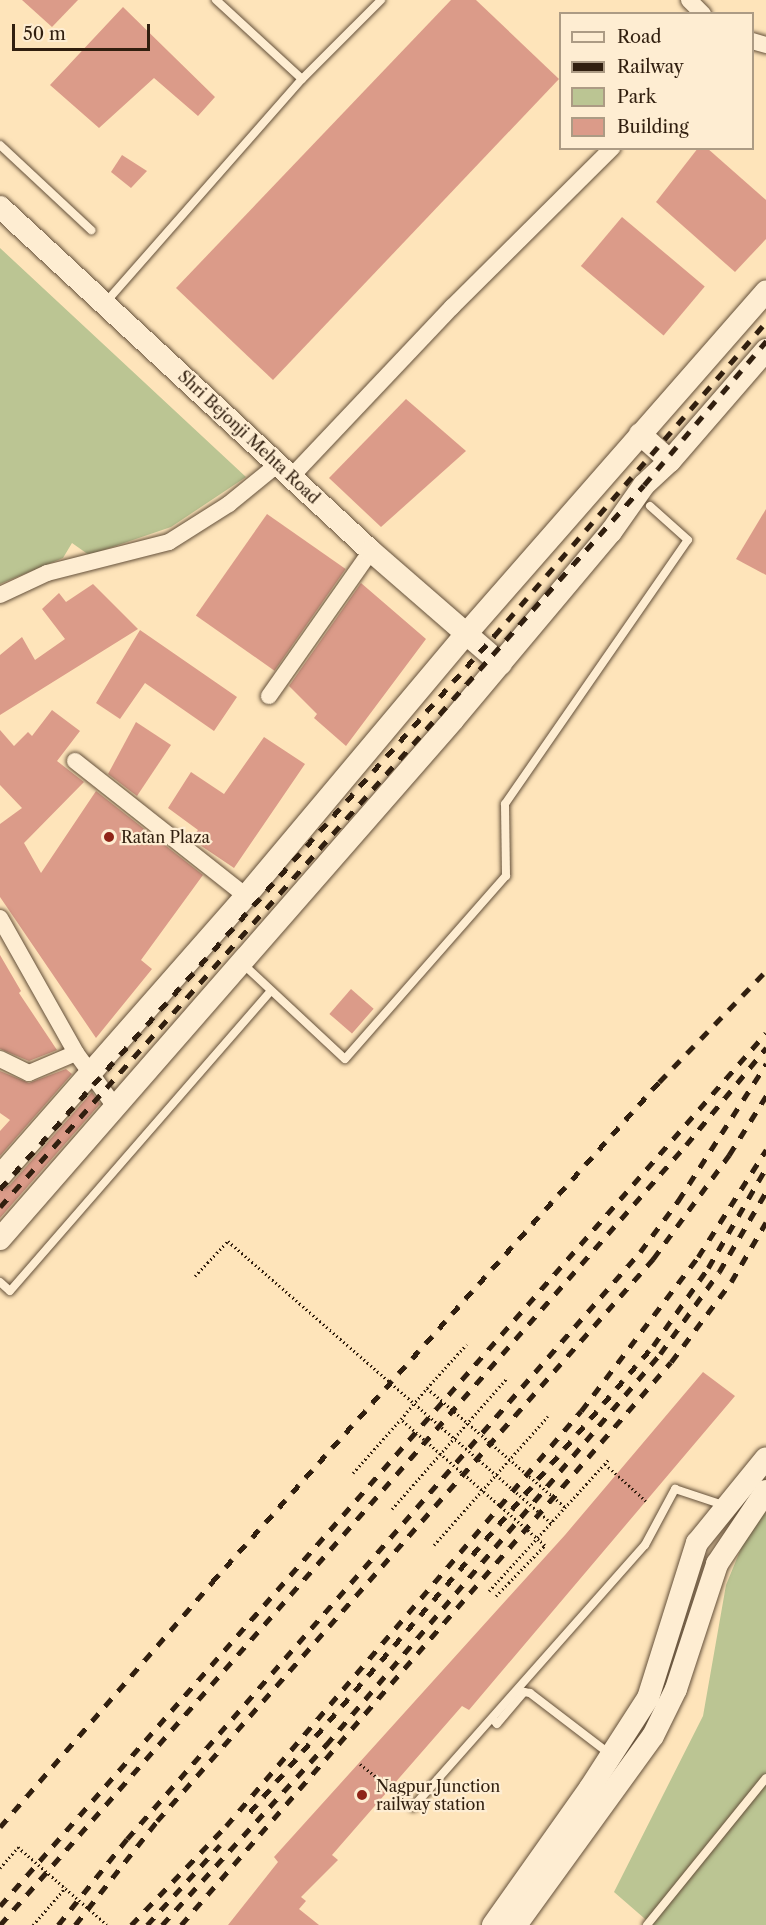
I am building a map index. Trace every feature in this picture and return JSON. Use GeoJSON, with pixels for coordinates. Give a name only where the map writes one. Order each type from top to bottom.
{"type":"FeatureCollection","features":[{"type":"Feature","properties":{"kind":"main road","name":"Shri Bejonji Mehta Road"},"geometry":{"type":"LineString","coordinates":[[0,207],[371,551],[501,664]]}},
{"type":"Feature","properties":{"kind":"main road"},"geometry":{"type":"LineString","coordinates":[[0,1176],[88,1072],[246,896],[467,633],[766,292]]}},
{"type":"Feature","properties":{"kind":"main road"},"geometry":{"type":"LineString","coordinates":[[0,1239],[501,664],[611,532],[644,485],[670,461],[766,350]]}},
{"type":"Feature","properties":{"kind":"main road"},"geometry":{"type":"LineString","coordinates":[[640,434],[670,461]]}},
{"type":"Feature","properties":{"kind":"main road"},"geometry":{"type":"LineString","coordinates":[[493,1925],[648,1698],[697,1543],[766,1458]]}},
{"type":"Feature","properties":{"kind":"main road"},"geometry":{"type":"LineString","coordinates":[[516,1925],[653,1736],[676,1689],[717,1564],[766,1491]]}},
{"type":"Feature","properties":{"kind":"street"},"geometry":{"type":"LineString","coordinates":[[689,0],[701,12]]}},
{"type":"Feature","properties":{"kind":"street"},"geometry":{"type":"LineString","coordinates":[[0,595],[46,573],[169,542],[285,470],[610,150]]}},
{"type":"Feature","properties":{"kind":"street"},"geometry":{"type":"LineString","coordinates":[[269,696],[371,551]]}},
{"type":"Feature","properties":{"kind":"street"},"geometry":{"type":"LineString","coordinates":[[75,760],[246,896]]}},
{"type":"Feature","properties":{"kind":"street"},"geometry":{"type":"LineString","coordinates":[[0,918],[76,1053],[116,1108]]}},
{"type":"Feature","properties":{"kind":"street"},"geometry":{"type":"LineString","coordinates":[[0,1059],[29,1072],[76,1053]]}},
{"type":"Feature","properties":{"kind":"lane"},"geometry":{"type":"LineString","coordinates":[[216,0],[302,79]]}},
{"type":"Feature","properties":{"kind":"lane"},"geometry":{"type":"LineString","coordinates":[[104,304],[302,79],[381,0]]}},
{"type":"Feature","properties":{"kind":"lane"},"geometry":{"type":"LineString","coordinates":[[0,145],[91,230]]}},
{"type":"Feature","properties":{"kind":"lane"},"geometry":{"type":"LineString","coordinates":[[241,962],[270,992],[345,1059],[506,876],[505,804],[688,540],[650,506]]}},
{"type":"Feature","properties":{"kind":"lane"},"geometry":{"type":"LineString","coordinates":[[0,1282],[10,1291],[270,992]]}},
{"type":"Feature","properties":{"kind":"lane"},"geometry":{"type":"LineString","coordinates":[[413,1806],[493,1719],[645,1545],[675,1489],[727,1506]]}},
{"type":"Feature","properties":{"kind":"lane"},"geometry":{"type":"LineString","coordinates":[[493,1719],[497,1724],[524,1692],[530,1692],[611,1755]]}},
{"type":"Feature","properties":{"kind":"lane"},"geometry":{"type":"LineString","coordinates":[[647,1925],[766,1778]]}},
{"type":"Feature","properties":{"kind":"path"},"geometry":{"type":"LineString","coordinates":[[195,1276],[228,1241],[552,1524]]}},
{"type":"Feature","properties":{"kind":"path"},"geometry":{"type":"LineString","coordinates":[[353,1473],[467,1344]]}},
{"type":"Feature","properties":{"kind":"path"},"geometry":{"type":"LineString","coordinates":[[392,1509],[507,1378]]}},
{"type":"Feature","properties":{"kind":"path"},"geometry":{"type":"LineString","coordinates":[[427,1388],[566,1508]]}},
{"type":"Feature","properties":{"kind":"path"},"geometry":{"type":"LineString","coordinates":[[434,1545],[548,1416]]}},
{"type":"Feature","properties":{"kind":"path"},"geometry":{"type":"LineString","coordinates":[[401,1419],[545,1545],[496,1596]]}},
{"type":"Feature","properties":{"kind":"path"},"geometry":{"type":"LineString","coordinates":[[489,1591],[539,1540],[609,1459]]}},
{"type":"Feature","properties":{"kind":"path"},"geometry":{"type":"LineString","coordinates":[[605,1464],[646,1501]]}},
{"type":"Feature","properties":{"kind":"path"},"geometry":{"type":"LineString","coordinates":[[360,1764],[413,1806]]}},
{"type":"Feature","properties":{"kind":"path"},"geometry":{"type":"LineString","coordinates":[[0,1868],[18,1847],[107,1925]]}},
{"type":"Feature","properties":{"kind":"path"},"geometry":{"type":"LineString","coordinates":[[33,1925],[66,1887]]}},
{"type":"Feature","properties":{"kind":"green space"},"geometry":{"type":"Polygon","coordinates":[[[0,248],[246,477],[171,527],[89,555],[72,543],[63,558],[0,584],[0,248]]]}},
{"type":"Feature","properties":{"kind":"green space"},"geometry":{"type":"Polygon","coordinates":[[[766,1511],[766,1925],[652,1925],[614,1892],[703,1716],[726,1585],[749,1529],[766,1511]]]}},
{"type":"Feature","properties":{"kind":"building"},"geometry":{"type":"Polygon","coordinates":[[[22,0],[78,0],[52,27],[22,0]]]}},
{"type":"Feature","properties":{"kind":"building"},"geometry":{"type":"Polygon","coordinates":[[[451,0],[476,0],[559,79],[273,380],[176,288],[451,0]]]}},
{"type":"Feature","properties":{"kind":"building"},"geometry":{"type":"Polygon","coordinates":[[[123,7],[215,97],[198,116],[154,78],[99,128],[50,85],[123,7]]]}},
{"type":"Feature","properties":{"kind":"building"},"geometry":{"type":"Polygon","coordinates":[[[696,150],[709,150],[766,200],[766,239],[735,272],[656,202],[696,150]]]}},
{"type":"Feature","properties":{"kind":"building"},"geometry":{"type":"Polygon","coordinates":[[[122,155],[147,171],[131,188],[111,172],[122,155]]]}},
{"type":"Feature","properties":{"kind":"building"},"geometry":{"type":"Polygon","coordinates":[[[622,217],[705,286],[664,335],[581,266],[622,217]]]}},
{"type":"Feature","properties":{"kind":"building"},"geometry":{"type":"Polygon","coordinates":[[[406,399],[466,451],[381,527],[329,478],[406,399]]]}},
{"type":"Feature","properties":{"kind":"building"},"geometry":{"type":"Polygon","coordinates":[[[766,509],[766,575],[736,559],[766,509]]]}},
{"type":"Feature","properties":{"kind":"building"},"geometry":{"type":"Polygon","coordinates":[[[267,514],[346,569],[275,671],[196,616],[267,514]]]}},
{"type":"Feature","properties":{"kind":"building"},"geometry":{"type":"Polygon","coordinates":[[[361,583],[426,639],[346,746],[314,718],[317,714],[289,686],[361,583]]]}},
{"type":"Feature","properties":{"kind":"building"},"geometry":{"type":"Polygon","coordinates":[[[93,584],[138,629],[0,715],[0,655],[22,637],[35,660],[65,639],[42,609],[59,593],[66,602],[93,584]]]}},
{"type":"Feature","properties":{"kind":"building"},"geometry":{"type":"Polygon","coordinates":[[[140,630],[237,697],[214,731],[145,683],[120,719],[96,703],[140,630]]]}},
{"type":"Feature","properties":{"kind":"building"},"geometry":{"type":"Polygon","coordinates":[[[52,710],[80,731],[57,761],[84,782],[24,843],[41,873],[96,791],[203,875],[141,960],[152,969],[96,1038],[0,897],[0,824],[22,808],[0,785],[0,730],[14,746],[28,732],[32,736],[52,710]]]}},
{"type":"Feature","properties":{"kind":"building"},"geometry":{"type":"Polygon","coordinates":[[[136,722],[171,745],[137,796],[108,774],[136,722]]]}},
{"type":"Feature","properties":{"kind":"building"},"geometry":{"type":"Polygon","coordinates":[[[264,737],[305,764],[234,868],[191,839],[198,830],[168,808],[191,772],[224,794],[264,737]]]}},
{"type":"Feature","properties":{"kind":"building"},"geometry":{"type":"Polygon","coordinates":[[[0,955],[21,991],[19,993],[57,1050],[29,1061],[0,1049],[0,955]]]}},
{"type":"Feature","properties":{"kind":"building"},"geometry":{"type":"Polygon","coordinates":[[[351,989],[374,1009],[352,1034],[329,1014],[351,989]]]}},
{"type":"Feature","properties":{"kind":"building"},"geometry":{"type":"Polygon","coordinates":[[[66,1069],[72,1074],[0,1156],[0,1131],[10,1120],[0,1113],[0,1071],[29,1083],[66,1069]]]}},
{"type":"Feature","properties":{"kind":"building"},"geometry":{"type":"Polygon","coordinates":[[[92,1092],[100,1104],[0,1218],[0,1189],[10,1185],[92,1092]]]}},
{"type":"Feature","properties":{"kind":"building"},"geometry":{"type":"Polygon","coordinates":[[[703,1372],[735,1396],[469,1710],[462,1706],[332,1855],[338,1860],[301,1897],[306,1901],[299,1909],[319,1925],[228,1925],[278,1862],[274,1857],[565,1535],[703,1372]]]}},
{"type":"Feature","properties":{"kind":"railway"},"geometry":{"type":"LineString","coordinates":[[0,1189],[494,636],[766,322]]}},
{"type":"Feature","properties":{"kind":"railway"},"geometry":{"type":"LineString","coordinates":[[0,1207],[644,485],[766,341]]}},
{"type":"Feature","properties":{"kind":"railway"},"geometry":{"type":"LineString","coordinates":[[0,1827],[212,1582],[659,1082],[766,971]]}},
{"type":"Feature","properties":{"kind":"railway"},"geometry":{"type":"LineString","coordinates":[[0,1906],[766,1033]]}},
{"type":"Feature","properties":{"kind":"railway"},"geometry":{"type":"LineString","coordinates":[[0,1925],[686,1145],[766,1048]]}},
{"type":"Feature","properties":{"kind":"railway"},"geometry":{"type":"LineString","coordinates":[[58,1925],[127,1839],[640,1252],[678,1201],[766,1064]]}},
{"type":"Feature","properties":{"kind":"railway"},"geometry":{"type":"LineString","coordinates":[[75,1925],[157,1821],[653,1259],[729,1155],[766,1096]]}},
{"type":"Feature","properties":{"kind":"railway"},"geometry":{"type":"LineString","coordinates":[[131,1925],[226,1826],[581,1411],[698,1257],[766,1150]]}},
{"type":"Feature","properties":{"kind":"railway"},"geometry":{"type":"LineString","coordinates":[[250,1812],[653,1346],[708,1268],[766,1168]]}},
{"type":"Feature","properties":{"kind":"railway"},"geometry":{"type":"LineString","coordinates":[[162,1925],[326,1745],[660,1354],[719,1272],[766,1192]]}},
{"type":"Feature","properties":{"kind":"railway"},"geometry":{"type":"LineString","coordinates":[[181,1925],[671,1362],[731,1282],[766,1222]]}},
{"type":"Feature","properties":{"kind":"railway"},"geometry":{"type":"LineString","coordinates":[[147,1925],[220,1845]]}},
{"type":"Feature","properties":{"kind":"place","name":"Ratan Plaza"},"geometry":{"type":"Point","coordinates":[109,837]}},
{"type":"Feature","properties":{"kind":"place","name":"Nagpur Junction railway station"},"geometry":{"type":"Point","coordinates":[362,1795]}}]}
